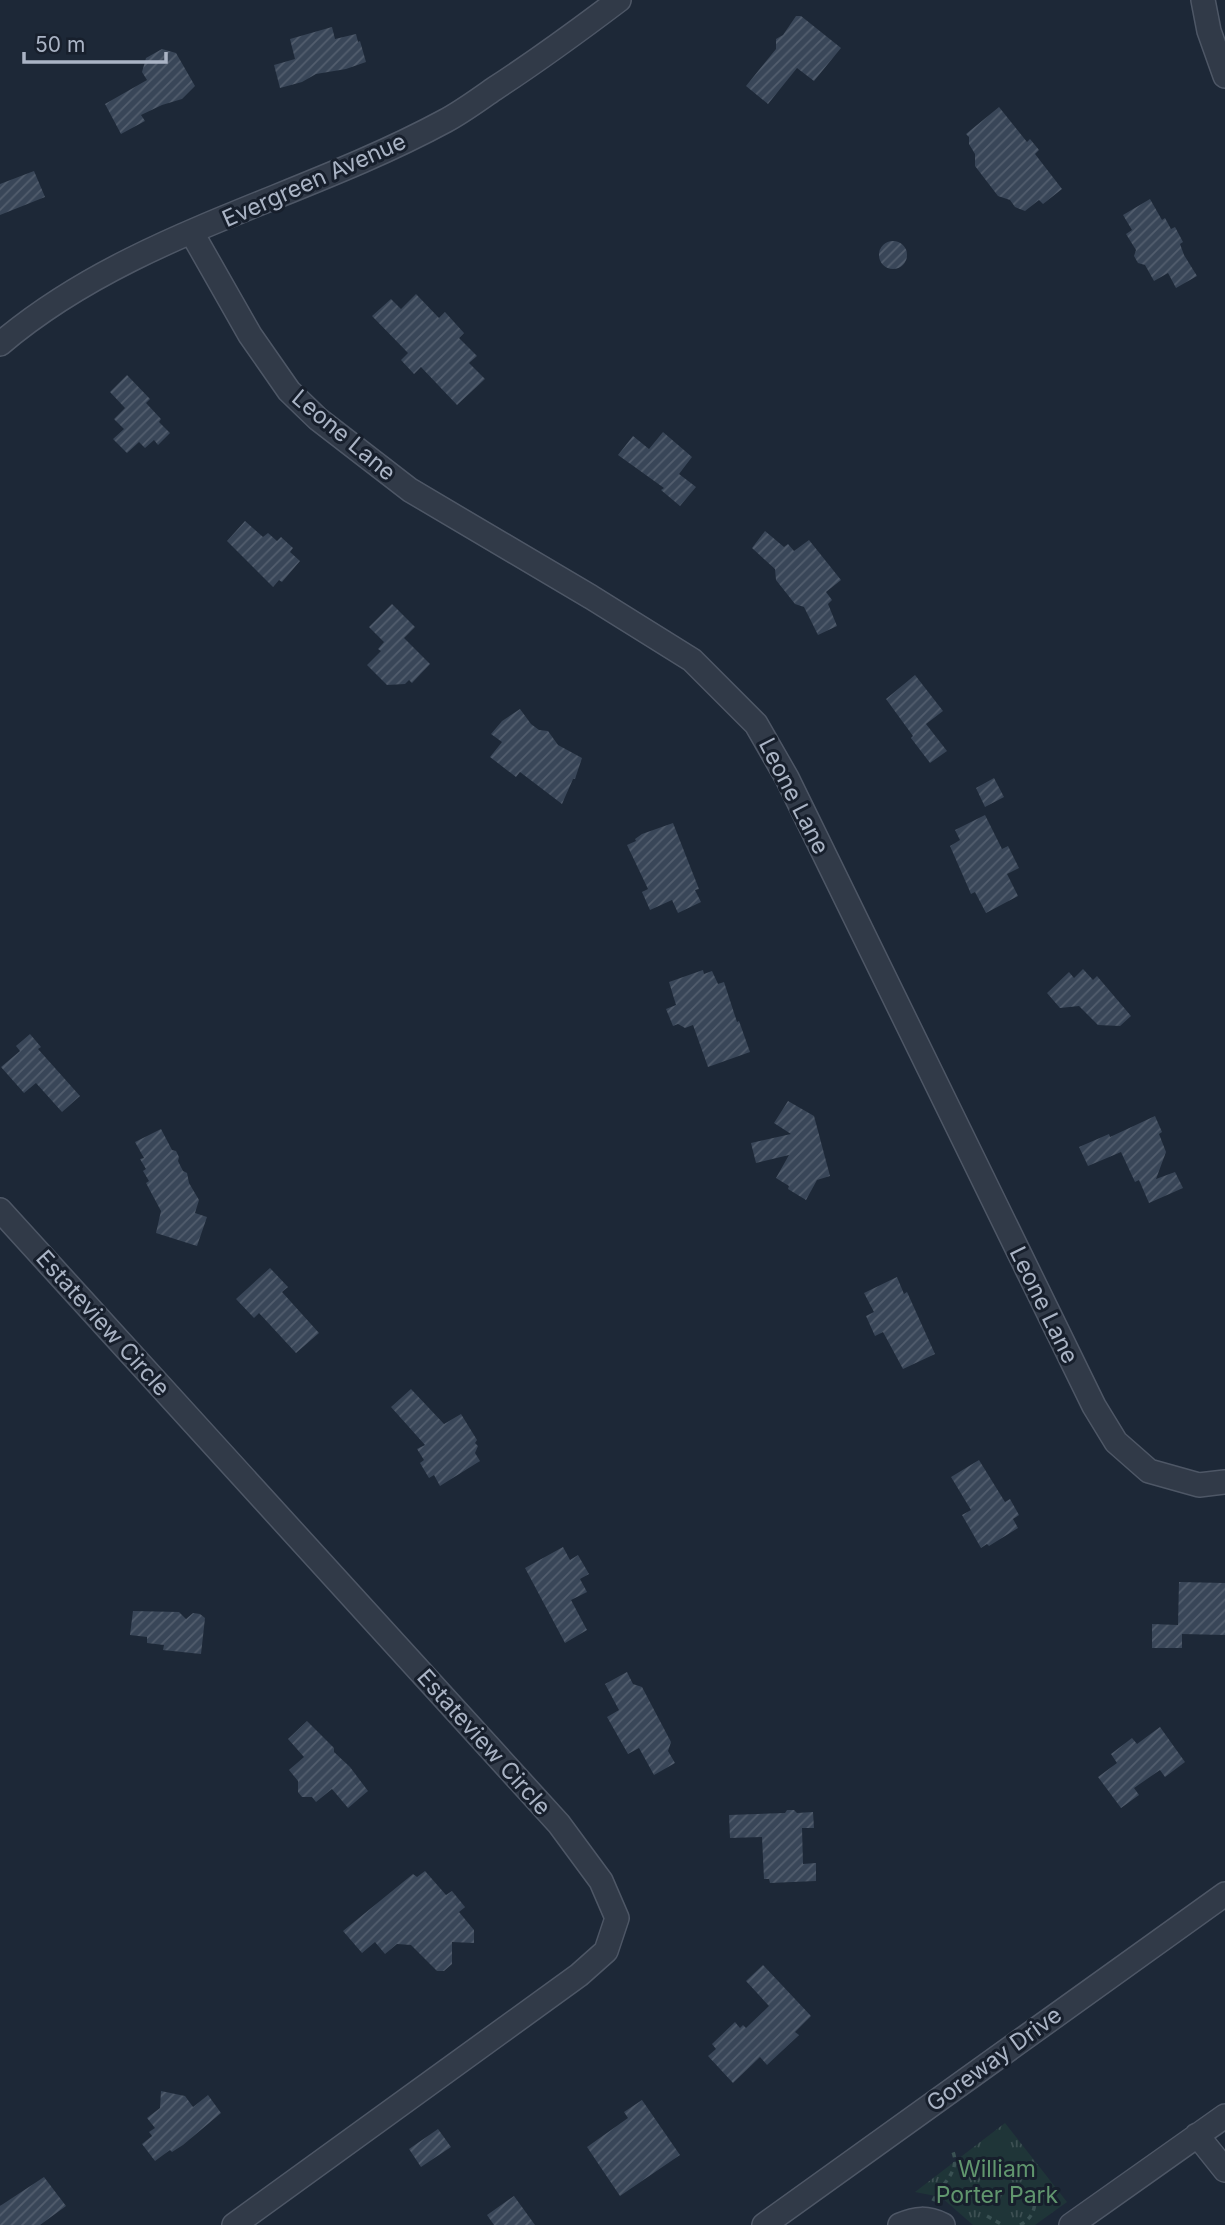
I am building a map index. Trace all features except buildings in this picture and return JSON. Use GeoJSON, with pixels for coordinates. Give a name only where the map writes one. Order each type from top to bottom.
{"type":"FeatureCollection","features":[{"type":"Feature","properties":{"kind":"street","name":"Evergreen Avenue"},"geometry":{"type":"LineString","coordinates":[[0,344],[23,324],[120,263],[351,165],[446,121],[560,45],[619,0]]}},
{"type":"Feature","properties":{"kind":"street"},"geometry":{"type":"LineString","coordinates":[[1203,0],[1209,32],[1225,76]]}},
{"type":"Feature","properties":{"kind":"street","name":"Leone Lane"},"geometry":{"type":"LineString","coordinates":[[192,233],[250,335],[289,391],[318,419],[410,490],[692,660],[756,724],[787,778],[1094,1406],[1116,1442],[1149,1471],[1199,1485],[1225,1482]]}},
{"type":"Feature","properties":{"kind":"street","name":"Estateview Circle"},"geometry":{"type":"LineString","coordinates":[[0,1210],[559,1824],[601,1881],[617,1918],[606,1951],[579,1975],[233,2225]]}},
{"type":"Feature","properties":{"kind":"street","name":"Goreway Drive"},"geometry":{"type":"LineString","coordinates":[[764,2225],[1225,1894]]}},
{"type":"Feature","properties":{"kind":"street"},"geometry":{"type":"LineString","coordinates":[[1071,2225],[1225,2116]]}},
{"type":"Feature","properties":{"kind":"street"},"geometry":{"type":"LineString","coordinates":[[1197,2136],[1225,2170]]}},
{"type":"Feature","properties":{"kind":"street"},"geometry":{"type":"LineString","coordinates":[[900,2225],[919,2218],[943,2225]]}},
{"type":"Feature","properties":{"kind":"path"},"geometry":{"type":"LineString","coordinates":[[933,2203],[938,2190],[953,2172],[956,2159],[953,2152]]}},
{"type":"Feature","properties":{"kind":"path"},"geometry":{"type":"LineString","coordinates":[[1020,2225],[1029,2221],[1033,2214],[1035,2189]]}},
{"type":"Feature","properties":{"kind":"path"},"geometry":{"type":"LineString","coordinates":[[987,2216],[1002,2225]]}},
{"type":"Feature","properties":{"kind":"green space","name":"William Porter Park"},"geometry":{"type":"Polygon","coordinates":[[[1005,2123],[1067,2202],[1035,2225],[973,2225],[941,2197],[915,2192],[1005,2123]]]}}]}
